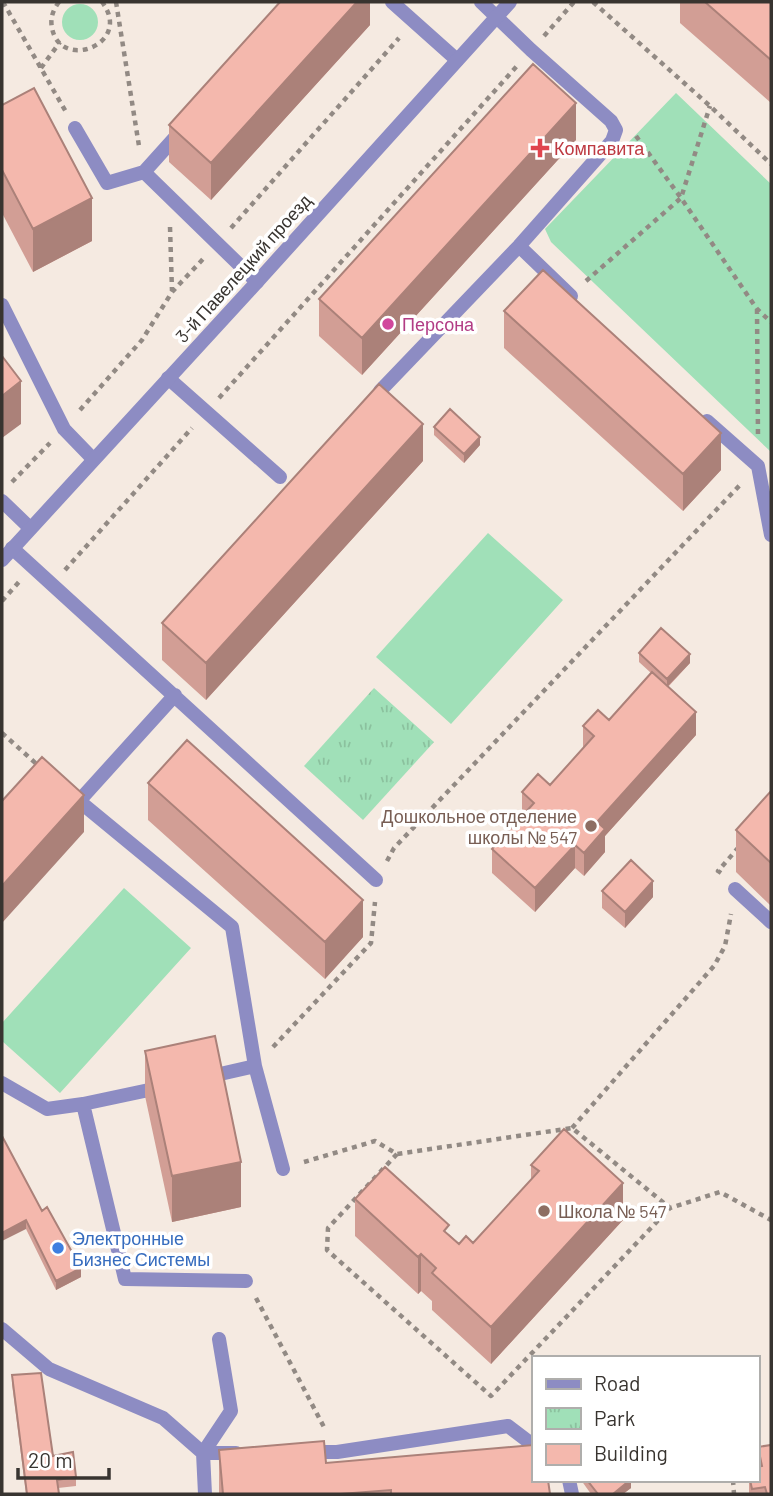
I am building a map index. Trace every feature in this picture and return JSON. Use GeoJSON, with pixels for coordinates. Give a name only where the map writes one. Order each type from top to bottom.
{"type":"FeatureCollection","features":[{"type":"Feature","properties":{"kind":"street"},"geometry":{"type":"LineString","coordinates":[[392,2],[457,60]]}},
{"type":"Feature","properties":{"kind":"street"},"geometry":{"type":"LineString","coordinates":[[380,391],[519,246],[612,141],[616,130],[611,121],[481,2]]}},
{"type":"Feature","properties":{"kind":"street","name":"3-й Павелецкий проезд"},"geometry":{"type":"LineString","coordinates":[[2,560],[510,2]]}},
{"type":"Feature","properties":{"kind":"street"},"geometry":{"type":"LineString","coordinates":[[75,128],[107,183],[144,172],[190,121]]}},
{"type":"Feature","properties":{"kind":"street"},"geometry":{"type":"LineString","coordinates":[[144,172],[257,282]]}},
{"type":"Feature","properties":{"kind":"street"},"geometry":{"type":"LineString","coordinates":[[519,246],[574,299]]}},
{"type":"Feature","properties":{"kind":"street"},"geometry":{"type":"LineString","coordinates":[[2,304],[64,429],[93,459]]}},
{"type":"Feature","properties":{"kind":"street"},"geometry":{"type":"LineString","coordinates":[[168,378],[279,477]]}},
{"type":"Feature","properties":{"kind":"street"},"geometry":{"type":"LineString","coordinates":[[698,412],[771,481]]}},
{"type":"Feature","properties":{"kind":"street"},"geometry":{"type":"LineString","coordinates":[[758,467],[771,535]]}},
{"type":"Feature","properties":{"kind":"street"},"geometry":{"type":"LineString","coordinates":[[2,501],[30,528]]}},
{"type":"Feature","properties":{"kind":"street"},"geometry":{"type":"LineString","coordinates":[[12,548],[376,880]]}},
{"type":"Feature","properties":{"kind":"street"},"geometry":{"type":"LineString","coordinates":[[174,695],[79,801],[232,927],[255,1066],[283,1168]]}},
{"type":"Feature","properties":{"kind":"street"},"geometry":{"type":"LineString","coordinates":[[735,889],[771,922]]}},
{"type":"Feature","properties":{"kind":"street"},"geometry":{"type":"LineString","coordinates":[[2,1083],[47,1109],[83,1104],[255,1066]]}},
{"type":"Feature","properties":{"kind":"street"},"geometry":{"type":"LineString","coordinates":[[83,1104],[125,1279],[246,1281]]}},
{"type":"Feature","properties":{"kind":"street"},"geometry":{"type":"LineString","coordinates":[[2,1329],[49,1369],[163,1418],[203,1453],[257,1452]]}},
{"type":"Feature","properties":{"kind":"street"},"geometry":{"type":"LineString","coordinates":[[205,1494],[203,1453],[231,1411],[219,1339]]}},
{"type":"Feature","properties":{"kind":"street"},"geometry":{"type":"LineString","coordinates":[[297,1452],[337,1452],[508,1426],[532,1444]]}},
{"type":"Feature","properties":{"kind":"path"},"geometry":{"type":"LineString","coordinates":[[3,2],[75,128]]}},
{"type":"Feature","properties":{"kind":"path"},"geometry":{"type":"LineString","coordinates":[[59,2],[52,14],[54,34],[68,48],[77,51],[97,46],[109,31],[109,13],[102,2]]}},
{"type":"Feature","properties":{"kind":"path"},"geometry":{"type":"LineString","coordinates":[[116,2],[144,172]]}},
{"type":"Feature","properties":{"kind":"path"},"geometry":{"type":"LineString","coordinates":[[52,583],[574,2]]}},
{"type":"Feature","properties":{"kind":"path"},"geometry":{"type":"LineString","coordinates":[[593,2],[771,164]]}},
{"type":"Feature","properties":{"kind":"path"},"geometry":{"type":"LineString","coordinates":[[10,483],[64,429],[142,340],[172,292],[414,21]]}},
{"type":"Feature","properties":{"kind":"path"},"geometry":{"type":"LineString","coordinates":[[41,68],[60,42]]}},
{"type":"Feature","properties":{"kind":"path"},"geometry":{"type":"LineString","coordinates":[[574,299],[681,198],[710,106]]}},
{"type":"Feature","properties":{"kind":"path"},"geometry":{"type":"LineString","coordinates":[[616,130],[631,131],[681,198],[757,309],[771,322]]}},
{"type":"Feature","properties":{"kind":"path"},"geometry":{"type":"LineString","coordinates":[[169,195],[172,292]]}},
{"type":"Feature","properties":{"kind":"path"},"geometry":{"type":"LineString","coordinates":[[255,1066],[371,943],[376,880],[394,848],[758,467],[757,309]]}},
{"type":"Feature","properties":{"kind":"path"},"geometry":{"type":"LineString","coordinates":[[2,733],[50,776]]}},
{"type":"Feature","properties":{"kind":"path"},"geometry":{"type":"LineString","coordinates":[[283,1168],[374,1142],[397,1154],[572,1128],[715,966],[725,946],[735,889],[718,871],[745,841]]}},
{"type":"Feature","properties":{"kind":"path"},"geometry":{"type":"LineString","coordinates":[[572,1128],[670,1208]]}},
{"type":"Feature","properties":{"kind":"path"},"geometry":{"type":"LineString","coordinates":[[397,1154],[328,1228],[327,1250],[491,1396],[670,1208],[720,1192],[771,1220]]}},
{"type":"Feature","properties":{"kind":"path"},"geometry":{"type":"LineString","coordinates":[[246,1281],[337,1452]]}},
{"type":"Feature","properties":{"kind":"green space"},"geometry":{"type":"Polygon","coordinates":[[[80,4],[93,9],[98,22],[93,35],[80,40],[67,35],[62,22],[67,9],[80,4]]]}},
{"type":"Feature","properties":{"kind":"green space"},"geometry":{"type":"Polygon","coordinates":[[[676,93],[771,184],[771,452],[551,242],[545,229],[676,93]]]}},
{"type":"Feature","properties":{"kind":"green space"},"geometry":{"type":"Polygon","coordinates":[[[488,533],[563,600],[451,724],[376,657],[488,533]]]}},
{"type":"Feature","properties":{"kind":"green space"},"geometry":{"type":"Polygon","coordinates":[[[374,688],[434,742],[363,820],[304,766],[374,688]]]}},
{"type":"Feature","properties":{"kind":"green space"},"geometry":{"type":"Polygon","coordinates":[[[124,888],[191,948],[60,1093],[2,1041],[2,1023],[124,888]]]}},
{"type":"Feature","properties":{"kind":"building"},"geometry":{"type":"Polygon","coordinates":[[[280,2],[357,2],[211,163],[169,125],[280,2]]]}},
{"type":"Feature","properties":{"kind":"building"},"geometry":{"type":"Polygon","coordinates":[[[705,2],[771,2],[771,60],[705,2]]]}},
{"type":"Feature","properties":{"kind":"building"},"geometry":{"type":"Polygon","coordinates":[[[533,64],[576,103],[362,338],[319,299],[533,64]]]}},
{"type":"Feature","properties":{"kind":"building"},"geometry":{"type":"Polygon","coordinates":[[[34,88],[92,198],[33,229],[2,170],[2,105],[34,88]]]}},
{"type":"Feature","properties":{"kind":"building"},"geometry":{"type":"Polygon","coordinates":[[[543,270],[721,433],[683,474],[504,311],[543,270]]]}},
{"type":"Feature","properties":{"kind":"building"},"geometry":{"type":"Polygon","coordinates":[[[2,356],[21,381],[2,396],[2,356]]]}},
{"type":"Feature","properties":{"kind":"building"},"geometry":{"type":"Polygon","coordinates":[[[379,384],[423,424],[206,663],[162,623],[379,384]]]}},
{"type":"Feature","properties":{"kind":"building"},"geometry":{"type":"Polygon","coordinates":[[[450,409],[480,437],[464,454],[434,427],[450,409]]]}},
{"type":"Feature","properties":{"kind":"building"},"geometry":{"type":"Polygon","coordinates":[[[661,628],[690,654],[667,679],[639,653],[661,628]]]}},
{"type":"Feature","properties":{"kind":"building"},"geometry":{"type":"Polygon","coordinates":[[[652,672],[696,712],[597,822],[605,829],[584,853],[575,845],[535,888],[492,849],[534,803],[522,792],[538,774],[550,785],[594,736],[583,726],[598,710],[609,720],[652,672]]]}},
{"type":"Feature","properties":{"kind":"building"},"geometry":{"type":"Polygon","coordinates":[[[187,740],[363,900],[325,942],[148,783],[187,740]]]}},
{"type":"Feature","properties":{"kind":"building"},"geometry":{"type":"Polygon","coordinates":[[[42,757],[84,795],[2,886],[2,801],[42,757]]]}},
{"type":"Feature","properties":{"kind":"building"},"geometry":{"type":"Polygon","coordinates":[[[771,791],[771,863],[736,830],[771,791]]]}},
{"type":"Feature","properties":{"kind":"building"},"geometry":{"type":"Polygon","coordinates":[[[631,860],[653,881],[625,912],[602,891],[631,860]]]}},
{"type":"Feature","properties":{"kind":"building"},"geometry":{"type":"Polygon","coordinates":[[[215,1036],[241,1162],[172,1176],[145,1051],[215,1036]]]}},
{"type":"Feature","properties":{"kind":"building"},"geometry":{"type":"Polygon","coordinates":[[[564,1129],[623,1183],[491,1327],[432,1273],[436,1268],[421,1254],[418,1257],[355,1199],[385,1167],[449,1225],[444,1231],[459,1244],[466,1236],[473,1243],[539,1171],[531,1165],[564,1129]]]}},
{"type":"Feature","properties":{"kind":"building"},"geometry":{"type":"Polygon","coordinates":[[[2,1136],[42,1211],[47,1207],[81,1268],[56,1281],[26,1220],[2,1233],[2,1136]]]}},
{"type":"Feature","properties":{"kind":"building"},"geometry":{"type":"Polygon","coordinates":[[[41,1373],[53,1456],[73,1452],[76,1477],[57,1480],[59,1494],[27,1494],[12,1375],[41,1373]]]}},
{"type":"Feature","properties":{"kind":"building"},"geometry":{"type":"Polygon","coordinates":[[[324,1441],[326,1463],[532,1445],[532,1482],[548,1482],[550,1494],[391,1494],[391,1490],[340,1494],[223,1494],[219,1450],[324,1441]]]}},
{"type":"Feature","properties":{"kind":"building"},"geometry":{"type":"Polygon","coordinates":[[[771,1445],[771,1494],[767,1494],[765,1487],[752,1489],[750,1482],[759,1482],[759,1467],[762,1466],[759,1447],[771,1445]]]}},
{"type":"Feature","properties":{"kind":"building"},"geometry":{"type":"Polygon","coordinates":[[[589,1482],[628,1482],[613,1494],[598,1494],[589,1482]]]}},
{"type":"Feature","properties":{"kind":"place","name":"Компавита"},"geometry":{"type":"Point","coordinates":[540,148]}},
{"type":"Feature","properties":{"kind":"place","name":"Персона"},"geometry":{"type":"Point","coordinates":[388,324]}},
{"type":"Feature","properties":{"kind":"place","name":"Дошкольное отделение школы № 547"},"geometry":{"type":"Point","coordinates":[591,826]}},
{"type":"Feature","properties":{"kind":"place","name":"Школа № 547"},"geometry":{"type":"Point","coordinates":[544,1211]}},
{"type":"Feature","properties":{"kind":"place","name":"Электронные Бизнес Системы"},"geometry":{"type":"Point","coordinates":[58,1248]}}]}
